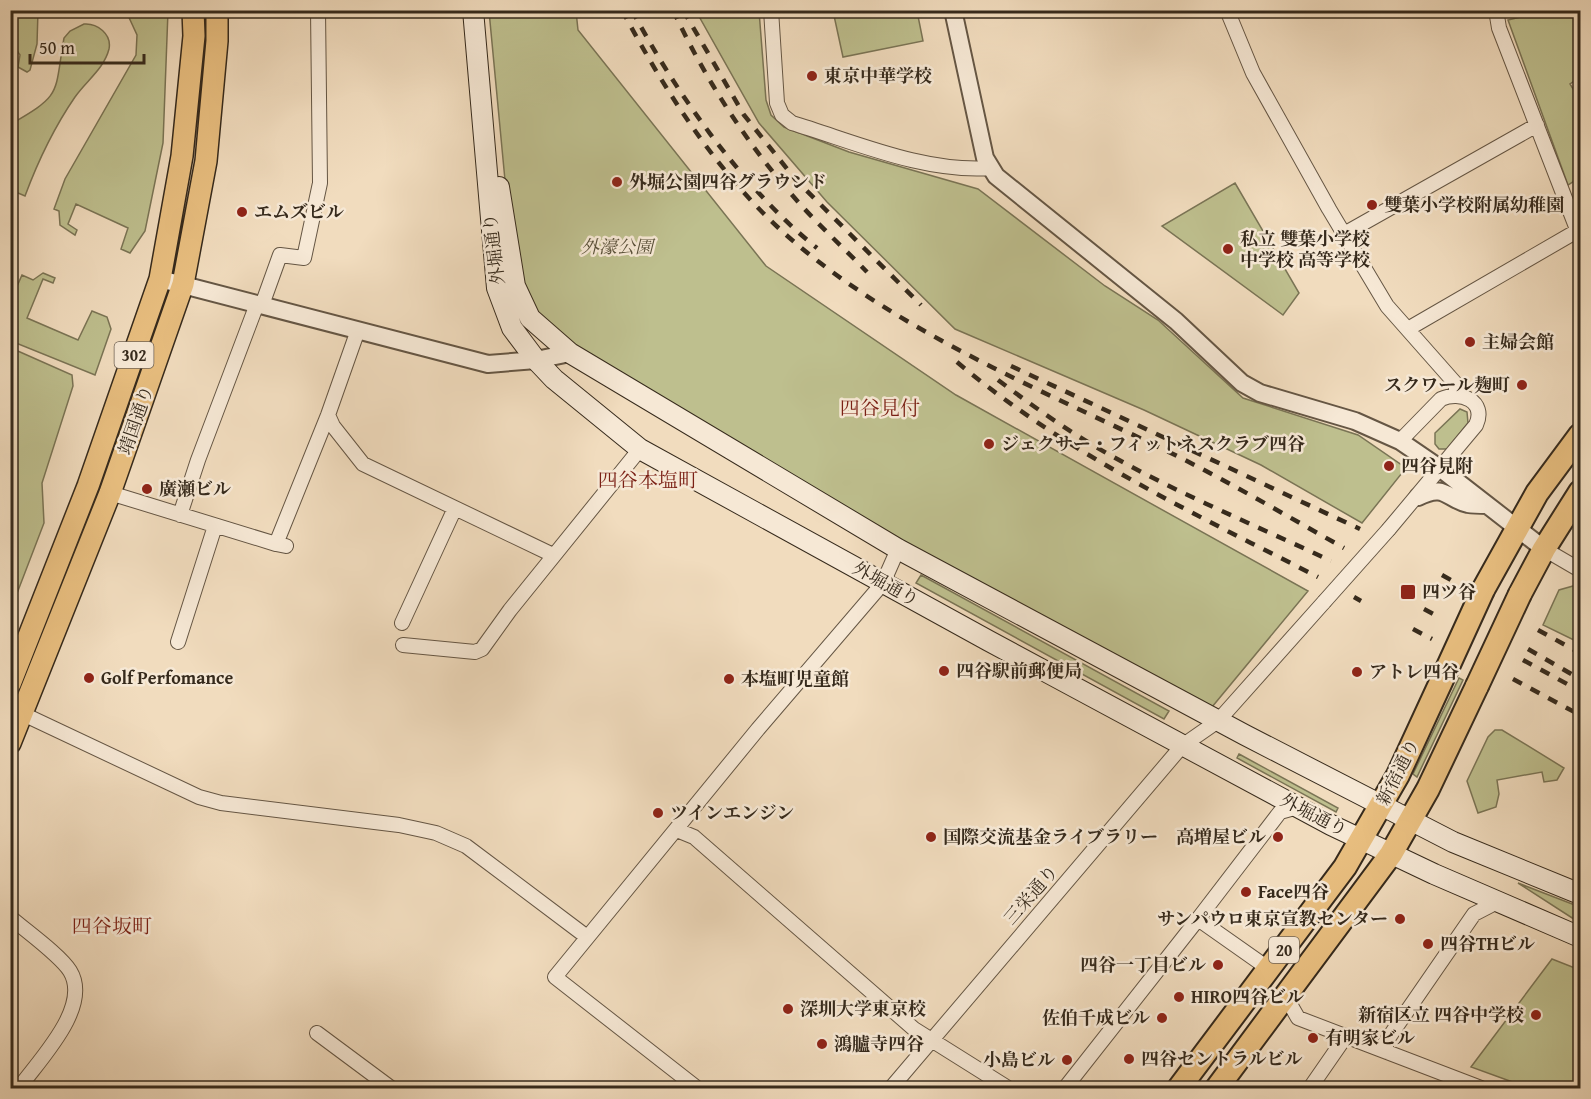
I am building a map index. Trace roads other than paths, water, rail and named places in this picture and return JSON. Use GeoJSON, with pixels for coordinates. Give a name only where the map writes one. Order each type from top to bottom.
{"type":"FeatureCollection","features":[{"type":"Feature","properties":{"kind":"highway","name":"新宿通り"},"geometry":{"type":"LineString","coordinates":[[1179,1089],[1345,867],[1382,806],[1483,590],[1516,527],[1537,493],[1581,435]]}},
{"type":"Feature","properties":{"kind":"highway","name":"新宿通り"},"geometry":{"type":"LineString","coordinates":[[1216,1089],[1391,854],[1411,822],[1520,594],[1544,549],[1581,492]]}},
{"type":"Feature","properties":{"kind":"main road","name":"靖国通り"},"geometry":{"type":"LineString","coordinates":[[10,684],[88,486],[160,279],[182,156],[194,36],[193,10]]}},
{"type":"Feature","properties":{"kind":"main road","name":"靖国通り"},"geometry":{"type":"LineString","coordinates":[[10,743],[24,714],[110,494],[183,284],[206,161],[217,41],[217,10]]}},
{"type":"Feature","properties":{"kind":"main road","name":"外堀通り"},"geometry":{"type":"LineString","coordinates":[[473,10],[497,288],[512,328],[536,360],[554,379],[640,449],[1182,746],[1361,840],[1581,937]]}},
{"type":"Feature","properties":{"kind":"main road","name":"外堀通り"},"geometry":{"type":"LineString","coordinates":[[486,10],[498,180],[514,286],[530,318],[570,353],[898,549],[1218,721],[1411,822],[1453,842],[1581,894]]}},
{"type":"Feature","properties":{"kind":"street"},"geometry":{"type":"LineString","coordinates":[[180,515],[198,460],[280,255],[304,258],[320,183],[318,10]]}},
{"type":"Feature","properties":{"kind":"street"},"geometry":{"type":"LineString","coordinates":[[771,10],[777,103],[782,115],[792,123],[922,162],[966,169],[991,168]]}},
{"type":"Feature","properties":{"kind":"street"},"geometry":{"type":"LineString","coordinates":[[953,10],[985,158],[991,168],[1022,197],[1176,321],[1242,383],[1260,393],[1355,421],[1400,441],[1441,469],[1544,549],[1581,570]]}},
{"type":"Feature","properties":{"kind":"street"},"geometry":{"type":"LineString","coordinates":[[1227,10],[1253,73],[1344,234],[1388,306],[1455,383],[1457,395],[1441,399],[1400,441]]}},
{"type":"Feature","properties":{"kind":"street"},"geometry":{"type":"LineString","coordinates":[[1411,332],[1413,326],[1579,234],[1499,28],[1496,10]]}},
{"type":"Feature","properties":{"kind":"street"},"geometry":{"type":"LineString","coordinates":[[1344,234],[1537,125]]}},
{"type":"Feature","properties":{"kind":"street"},"geometry":{"type":"LineString","coordinates":[[160,279],[488,364],[536,360],[570,353]]}},
{"type":"Feature","properties":{"kind":"street"},"geometry":{"type":"LineString","coordinates":[[110,494],[281,545],[358,330]]}},
{"type":"Feature","properties":{"kind":"street","name":"三栄通り"},"geometry":{"type":"LineString","coordinates":[[891,1089],[930,1040],[1182,746],[1218,721],[1441,469],[1478,420],[1477,406],[1472,400],[1457,395]]}},
{"type":"Feature","properties":{"kind":"street"},"geometry":{"type":"LineString","coordinates":[[328,415],[333,426],[363,464],[552,555]]}},
{"type":"Feature","properties":{"kind":"street"},"geometry":{"type":"LineString","coordinates":[[403,645],[475,652],[482,650],[552,555],[640,449]]}},
{"type":"Feature","properties":{"kind":"street"},"geometry":{"type":"LineString","coordinates":[[1418,496],[1436,491],[1448,493],[1466,504],[1487,505]]}},
{"type":"Feature","properties":{"kind":"street"},"geometry":{"type":"LineString","coordinates":[[402,622],[455,508]]}},
{"type":"Feature","properties":{"kind":"street"},"geometry":{"type":"LineString","coordinates":[[178,642],[215,526]]}},
{"type":"Feature","properties":{"kind":"street"},"geometry":{"type":"LineString","coordinates":[[697,1089],[555,977],[758,729],[883,583],[898,549]]}},
{"type":"Feature","properties":{"kind":"street"},"geometry":{"type":"LineString","coordinates":[[24,714],[199,797],[221,803],[399,825],[436,833],[466,846],[587,937]]}},
{"type":"Feature","properties":{"kind":"street"},"geometry":{"type":"LineString","coordinates":[[1065,1089],[1280,812],[1298,807]]}},
{"type":"Feature","properties":{"kind":"street"},"geometry":{"type":"LineString","coordinates":[[677,830],[694,837],[914,1029],[1008,1089]]}},
{"type":"Feature","properties":{"kind":"street"},"geometry":{"type":"LineString","coordinates":[[1387,1052],[1385,1043],[1474,914],[1499,901]]}},
{"type":"Feature","properties":{"kind":"street"},"geometry":{"type":"LineString","coordinates":[[10,917],[69,970],[75,991],[72,1013],[19,1089]]}},
{"type":"Feature","properties":{"kind":"street"},"geometry":{"type":"LineString","coordinates":[[1198,919],[1269,969]]}},
{"type":"Feature","properties":{"kind":"street"},"geometry":{"type":"LineString","coordinates":[[1286,997],[1298,1018],[1481,1089]]}},
{"type":"Feature","properties":{"kind":"street"},"geometry":{"type":"LineString","coordinates":[[317,1033],[391,1089]]}},
{"type":"Feature","properties":{"kind":"street"},"geometry":{"type":"LineString","coordinates":[[1310,1089],[1346,1036]]}},
{"type":"Feature","properties":{"kind":"railway"},"geometry":{"type":"LineString","coordinates":[[622,10],[676,103],[718,162],[766,216],[834,273],[879,304],[975,359],[1195,465],[1344,548]]}},
{"type":"Feature","properties":{"kind":"railway"},"geometry":{"type":"LineString","coordinates":[[632,10],[690,106],[738,169],[764,199],[817,248]]}},
{"type":"Feature","properties":{"kind":"railway"},"geometry":{"type":"LineString","coordinates":[[673,10],[712,84],[758,153],[802,206],[867,272]]}},
{"type":"Feature","properties":{"kind":"railway"},"geometry":{"type":"LineString","coordinates":[[683,10],[744,115],[796,180],[921,305]]}},
{"type":"Feature","properties":{"kind":"railway"},"geometry":{"type":"LineString","coordinates":[[957,362],[998,395],[1041,425],[1131,480],[1318,577]]}},
{"type":"Feature","properties":{"kind":"railway"},"geometry":{"type":"LineString","coordinates":[[1011,366],[1360,529]]}},
{"type":"Feature","properties":{"kind":"railway"},"geometry":{"type":"LineString","coordinates":[[998,380],[1071,431],[1124,463],[1183,493],[1331,561]]}},
{"type":"Feature","properties":{"kind":"railway"},"geometry":{"type":"LineString","coordinates":[[1442,575],[1458,584]]}},
{"type":"Feature","properties":{"kind":"railway"},"geometry":{"type":"LineString","coordinates":[[1354,597],[1361,601]]}},
{"type":"Feature","properties":{"kind":"railway"},"geometry":{"type":"LineString","coordinates":[[1424,609],[1441,618]]}},
{"type":"Feature","properties":{"kind":"railway"},"geometry":{"type":"LineString","coordinates":[[1413,629],[1432,639]]}},
{"type":"Feature","properties":{"kind":"railway"},"geometry":{"type":"LineString","coordinates":[[1538,630],[1580,653]]}},
{"type":"Feature","properties":{"kind":"railway"},"geometry":{"type":"LineString","coordinates":[[1528,649],[1580,679]]}},
{"type":"Feature","properties":{"kind":"railway"},"geometry":{"type":"LineString","coordinates":[[1523,660],[1580,691]]}},
{"type":"Feature","properties":{"kind":"railway"},"geometry":{"type":"LineString","coordinates":[[1513,679],[1580,715]]}},
{"type":"Feature","properties":{"kind":"place","name":"東京中華学校"},"geometry":{"type":"Point","coordinates":[812,76]}},
{"type":"Feature","properties":{"kind":"place","name":"外堀公園四谷グラウンド"},"geometry":{"type":"Point","coordinates":[617,182]}},
{"type":"Feature","properties":{"kind":"place","name":"雙葉小学校附属幼稚園"},"geometry":{"type":"Point","coordinates":[1372,205]}},
{"type":"Feature","properties":{"kind":"place","name":"エムズビル"},"geometry":{"type":"Point","coordinates":[242,212]}},
{"type":"Feature","properties":{"kind":"place","name":"私立 雙葉小学校 中学校 高等学校"},"geometry":{"type":"Point","coordinates":[1228,249]}},
{"type":"Feature","properties":{"kind":"place","name":"主婦会館"},"geometry":{"type":"Point","coordinates":[1470,342]}},
{"type":"Feature","properties":{"kind":"place","name":"スクワール麹町"},"geometry":{"type":"Point","coordinates":[1522,385]}},
{"type":"Feature","properties":{"kind":"place","name":"ジェクサー・フィットネスクラブ四谷"},"geometry":{"type":"Point","coordinates":[989,444]}},
{"type":"Feature","properties":{"kind":"place","name":"四谷見附"},"geometry":{"type":"Point","coordinates":[1389,466]}},
{"type":"Feature","properties":{"kind":"place","name":"廣瀬ビル"},"geometry":{"type":"Point","coordinates":[147,489]}},
{"type":"Feature","properties":{"kind":"place","name":"四ツ谷"},"geometry":{"type":"Point","coordinates":[1408,592]}},
{"type":"Feature","properties":{"kind":"place","name":"四谷駅前郵便局"},"geometry":{"type":"Point","coordinates":[944,671]}},
{"type":"Feature","properties":{"kind":"place","name":"アトレ四谷"},"geometry":{"type":"Point","coordinates":[1357,672]}},
{"type":"Feature","properties":{"kind":"place","name":"Golf Perfomance"},"geometry":{"type":"Point","coordinates":[89,678]}},
{"type":"Feature","properties":{"kind":"place","name":"本塩町児童館"},"geometry":{"type":"Point","coordinates":[729,679]}},
{"type":"Feature","properties":{"kind":"place","name":"ツインエンジン"},"geometry":{"type":"Point","coordinates":[658,813]}},
{"type":"Feature","properties":{"kind":"place","name":"国際交流基金ライブラリー"},"geometry":{"type":"Point","coordinates":[931,837]}},
{"type":"Feature","properties":{"kind":"place","name":"高増屋ビル"},"geometry":{"type":"Point","coordinates":[1278,837]}},
{"type":"Feature","properties":{"kind":"place","name":"Face四谷"},"geometry":{"type":"Point","coordinates":[1246,892]}},
{"type":"Feature","properties":{"kind":"place","name":"サンパウロ東京宣教センター"},"geometry":{"type":"Point","coordinates":[1400,919]}},
{"type":"Feature","properties":{"kind":"place","name":"四谷THビル"},"geometry":{"type":"Point","coordinates":[1428,944]}},
{"type":"Feature","properties":{"kind":"place","name":"四谷一丁目ビル"},"geometry":{"type":"Point","coordinates":[1218,965]}},
{"type":"Feature","properties":{"kind":"place","name":"HIRO四谷ビル"},"geometry":{"type":"Point","coordinates":[1179,997]}},
{"type":"Feature","properties":{"kind":"place","name":"深圳大学東京校"},"geometry":{"type":"Point","coordinates":[788,1009]}},
{"type":"Feature","properties":{"kind":"place","name":"新宿区立 四谷中学校"},"geometry":{"type":"Point","coordinates":[1536,1015]}},
{"type":"Feature","properties":{"kind":"place","name":"佐伯千成ビル"},"geometry":{"type":"Point","coordinates":[1162,1018]}},
{"type":"Feature","properties":{"kind":"place","name":"有明家ビル"},"geometry":{"type":"Point","coordinates":[1313,1038]}},
{"type":"Feature","properties":{"kind":"place","name":"鴻臚寺四谷"},"geometry":{"type":"Point","coordinates":[822,1044]}},
{"type":"Feature","properties":{"kind":"place","name":"四谷セントラルビル"},"geometry":{"type":"Point","coordinates":[1129,1059]}},
{"type":"Feature","properties":{"kind":"place","name":"小島ビル"},"geometry":{"type":"Point","coordinates":[1067,1060]}},
{"type":"Feature","properties":{"kind":"district","name":"四谷見付"},"geometry":{"type":"Point","coordinates":[880,408]}},
{"type":"Feature","properties":{"kind":"district","name":"四谷本塩町"},"geometry":{"type":"Point","coordinates":[648,480]}},
{"type":"Feature","properties":{"kind":"district","name":"四谷坂町"},"geometry":{"type":"Point","coordinates":[112,926]}},
{"type":"Feature","properties":{"kind":"park label","name":"外濠公園"},"geometry":{"type":"Point","coordinates":[617,247]}}]}
